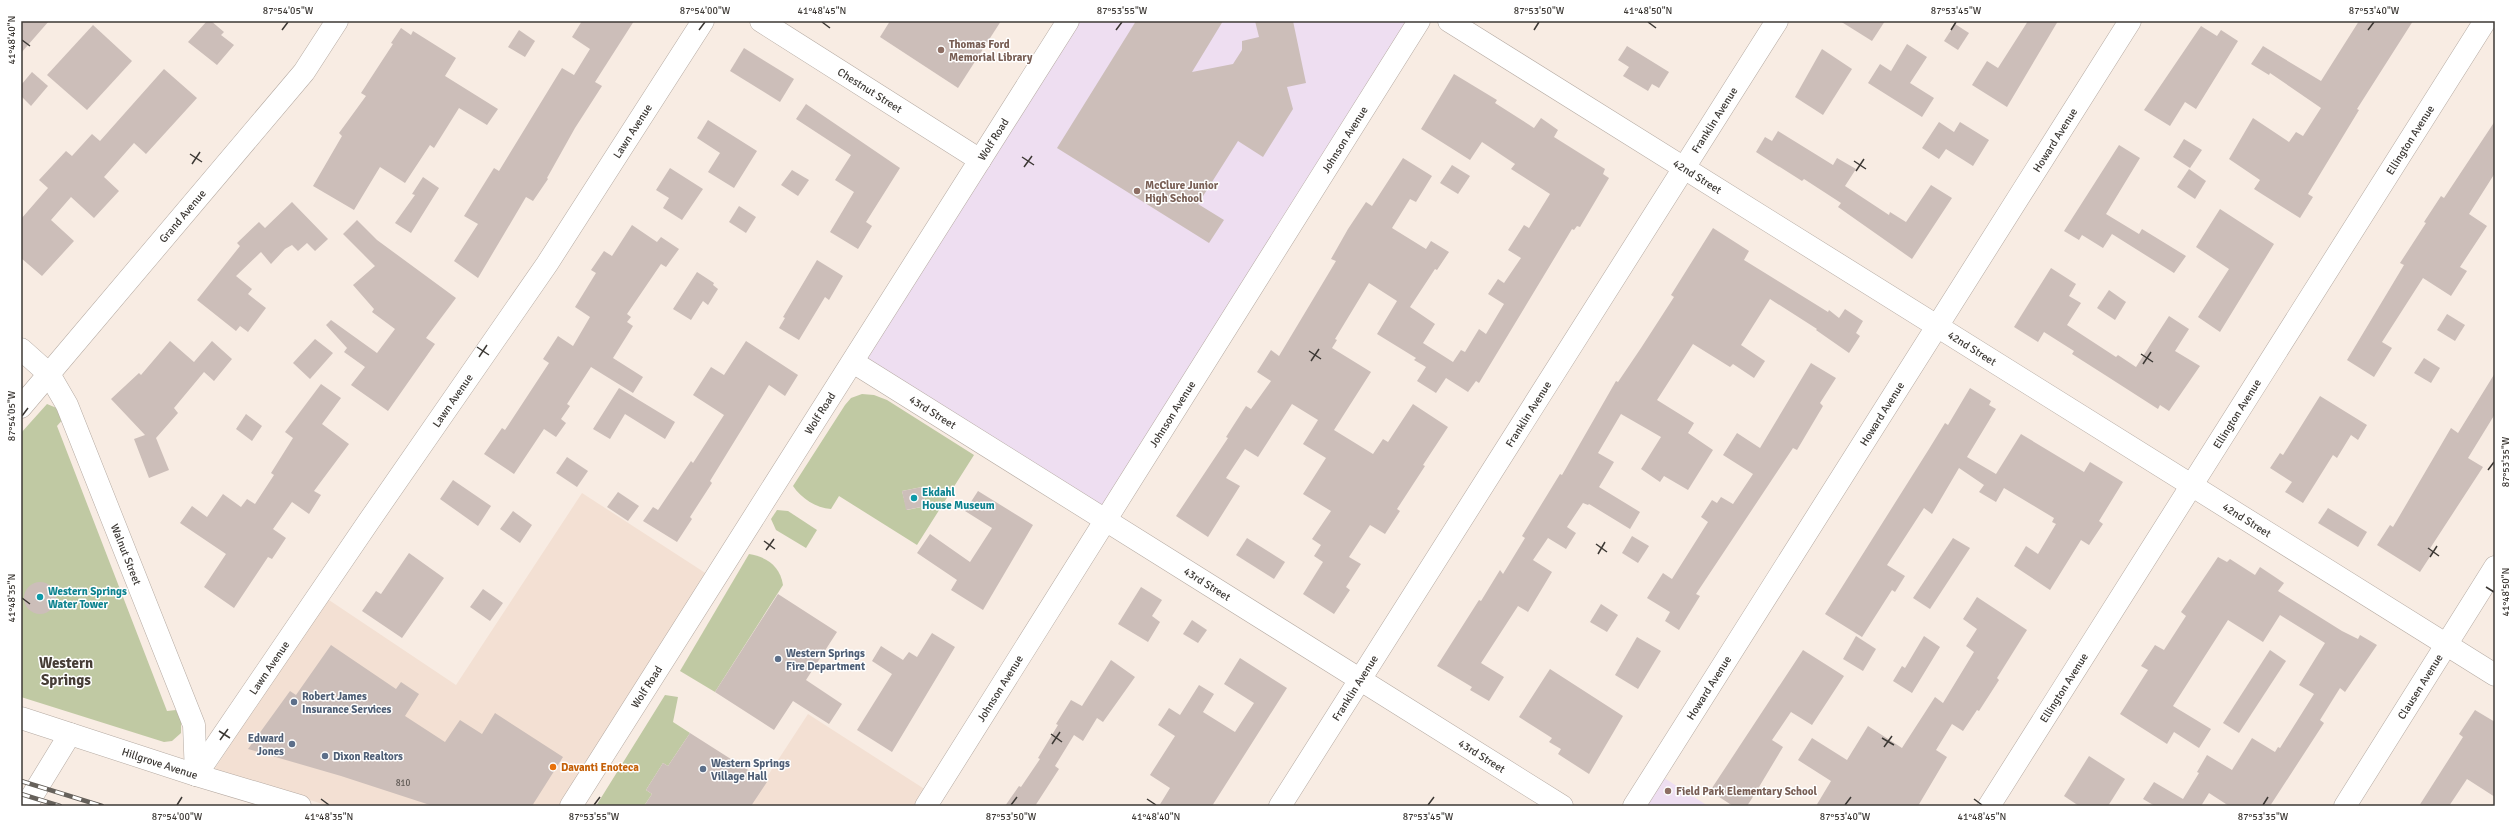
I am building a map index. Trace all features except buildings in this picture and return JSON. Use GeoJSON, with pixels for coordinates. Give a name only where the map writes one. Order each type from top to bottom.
{"type":"FeatureCollection","features":[{"type":"Feature","properties":{"kind":"street","name":"Grand Avenue"},"geometry":{"type":"LineString","coordinates":[[21,407],[304,72],[337,21]]}},
{"type":"Feature","properties":{"kind":"street","name":"Lawn Avenue"},"geometry":{"type":"LineString","coordinates":[[196,776],[360,533],[547,264],[703,21]]}},
{"type":"Feature","properties":{"kind":"street","name":"Chestnut Street"},"geometry":{"type":"LineString","coordinates":[[760,21],[980,160]]}},
{"type":"Feature","properties":{"kind":"street","name":"Wolf Road"},"geometry":{"type":"LineString","coordinates":[[571,806],[1068,21]]}},
{"type":"Feature","properties":{"kind":"street","name":"Johnson Avenue"},"geometry":{"type":"LineString","coordinates":[[926,806],[1106,523],[1419,21]]}},
{"type":"Feature","properties":{"kind":"street","name":"42nd Street"},"geometry":{"type":"LineString","coordinates":[[1449,21],[1685,167],[2495,675]]}},
{"type":"Feature","properties":{"kind":"street","name":"Franklin Avenue"},"geometry":{"type":"LineString","coordinates":[[1280,806],[1777,21]]}},
{"type":"Feature","properties":{"kind":"street","name":"Howard Avenue"},"geometry":{"type":"LineString","coordinates":[[1634,806],[2130,21]]}},
{"type":"Feature","properties":{"kind":"street","name":"Ellington Avenue"},"geometry":{"type":"LineString","coordinates":[[1989,806],[2485,21]]}},
{"type":"Feature","properties":{"kind":"street","name":"Walnut Street"},"geometry":{"type":"LineString","coordinates":[[21,348],[49,374],[68,405],[194,725],[196,776]]}},
{"type":"Feature","properties":{"kind":"street","name":"43rd Street"},"geometry":{"type":"LineString","coordinates":[[852,362],[1106,523],[1562,806]]}},
{"type":"Feature","properties":{"kind":"street","name":"Clausen Avenue"},"geometry":{"type":"LineString","coordinates":[[2345,806],[2495,567]]}},
{"type":"Feature","properties":{"kind":"street","name":"Hillgrove Avenue"},"geometry":{"type":"LineString","coordinates":[[21,718],[196,776],[300,806]]}},
{"type":"Feature","properties":{"kind":"street"},"geometry":{"type":"LineString","coordinates":[[26,806],[70,734]]}},
{"type":"Feature","properties":{"kind":"shaded area","name":"McClure Junior High School"},"geometry":{"type":"Polygon","coordinates":[[[1076,21],[1413,21],[1103,514],[861,360],[1076,21]]]}},
{"type":"Feature","properties":{"kind":"shaded area"},"geometry":{"type":"Polygon","coordinates":[[[582,493],[710,576],[565,806],[329,806],[214,770],[326,598],[456,685],[582,493]]]}},
{"type":"Feature","properties":{"kind":"shaded area"},"geometry":{"type":"Polygon","coordinates":[[[808,714],[926,790],[916,806],[748,806],[808,714]]]}},
{"type":"Feature","properties":{"kind":"shaded area","name":"Field Park Elementary School"},"geometry":{"type":"Polygon","coordinates":[[[1661,776],[1708,806],[1642,806],[1661,776]]]}},
{"type":"Feature","properties":{"kind":"green space"},"geometry":{"type":"Polygon","coordinates":[[[862,394],[874,395],[887,400],[974,455],[917,545],[839,496],[831,509],[820,507],[809,502],[800,495],[793,486],[851,398],[862,394]],[[922,487],[902,491],[907,510],[926,506],[922,487]]]}},
{"type":"Feature","properties":{"kind":"green space"},"geometry":{"type":"Polygon","coordinates":[[[47,404],[59,409],[64,418],[57,426],[167,711],[176,710],[181,720],[181,733],[172,741],[164,742],[21,697],[21,433],[47,404]]]}},
{"type":"Feature","properties":{"kind":"green space"},"geometry":{"type":"Polygon","coordinates":[[[777,510],[788,511],[817,530],[806,548],[776,530],[771,519],[777,510]]]}},
{"type":"Feature","properties":{"kind":"green space"},"geometry":{"type":"Polygon","coordinates":[[[749,554],[761,557],[772,564],[779,573],[783,585],[715,692],[680,671],[749,554]]]}},
{"type":"Feature","properties":{"kind":"green space"},"geometry":{"type":"Polygon","coordinates":[[[665,695],[678,697],[673,722],[690,733],[668,766],[663,763],[646,790],[652,794],[644,806],[596,806],[665,695]]]}},
{"type":"Feature","properties":{"kind":"railway"},"geometry":{"type":"LineString","coordinates":[[21,781],[102,806]]}},
{"type":"Feature","properties":{"kind":"railway"},"geometry":{"type":"LineString","coordinates":[[21,794],[60,806]]}},
{"type":"Feature","properties":{"kind":"place","name":"Thomas Ford Memorial Library"},"geometry":{"type":"Point","coordinates":[941,50]}},
{"type":"Feature","properties":{"kind":"place","name":"McClure Junior High School"},"geometry":{"type":"Point","coordinates":[1137,191]}},
{"type":"Feature","properties":{"kind":"place","name":"Ekdahl House Museum"},"geometry":{"type":"Point","coordinates":[914,498]}},
{"type":"Feature","properties":{"kind":"place","name":"Western Springs Water Tower"},"geometry":{"type":"Point","coordinates":[40,597]}},
{"type":"Feature","properties":{"kind":"place","name":"Western Springs Fire Department"},"geometry":{"type":"Point","coordinates":[778,659]}},
{"type":"Feature","properties":{"kind":"place","name":"Robert James Insurance Services"},"geometry":{"type":"Point","coordinates":[294,702]}},
{"type":"Feature","properties":{"kind":"place","name":"Edward Jones"},"geometry":{"type":"Point","coordinates":[292,744]}},
{"type":"Feature","properties":{"kind":"place","name":"Dixon Realtors"},"geometry":{"type":"Point","coordinates":[325,756]}},
{"type":"Feature","properties":{"kind":"place","name":"Davanti Enoteca"},"geometry":{"type":"Point","coordinates":[553,767]}},
{"type":"Feature","properties":{"kind":"place","name":"Western Springs Village Hall"},"geometry":{"type":"Point","coordinates":[703,769]}},
{"type":"Feature","properties":{"kind":"place","name":"Field Park Elementary School"},"geometry":{"type":"Point","coordinates":[1668,791]}},
{"type":"Feature","properties":{"kind":"district","name":"Western Springs"},"geometry":{"type":"Point","coordinates":[66,672]}}]}
